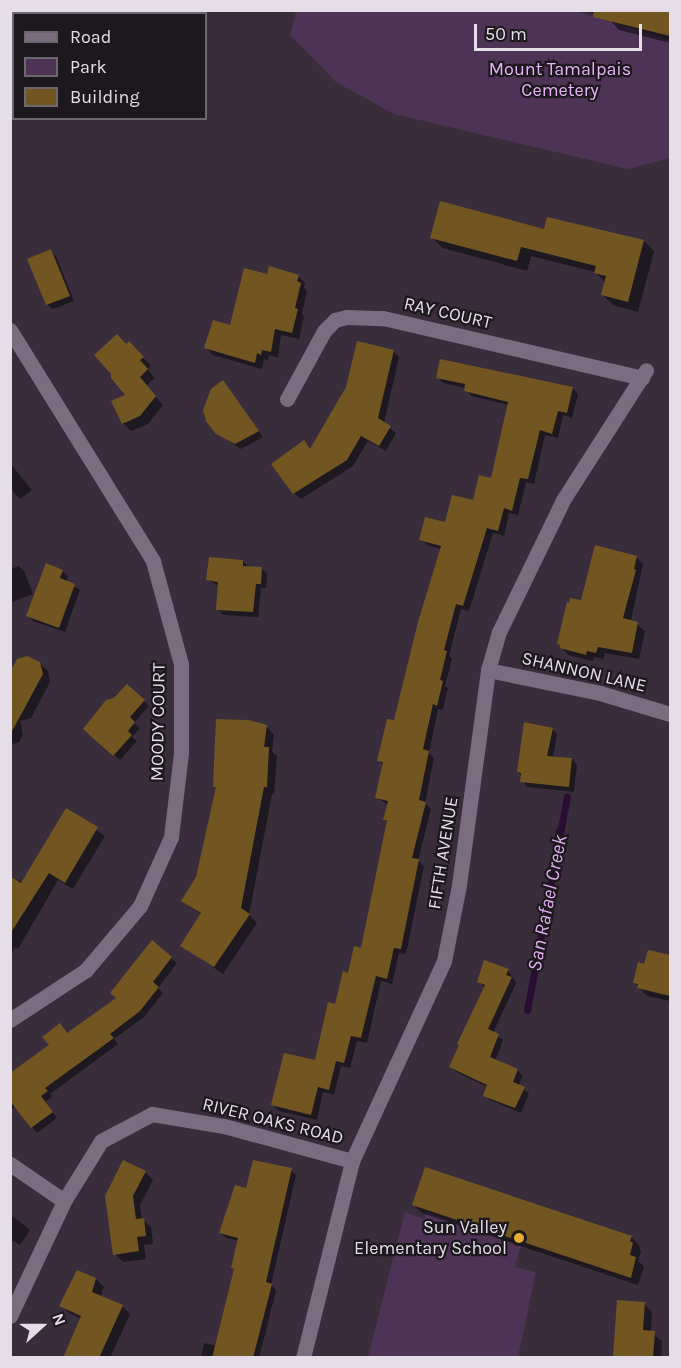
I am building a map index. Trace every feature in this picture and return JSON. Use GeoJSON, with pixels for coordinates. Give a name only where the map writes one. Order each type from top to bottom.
{"type":"FeatureCollection","features":[{"type":"Feature","properties":{"kind":"street","name":"RAY COURT"},"geometry":{"type":"LineString","coordinates":[[288,399],[324,332],[335,320],[347,317],[383,318],[644,374]]}},
{"type":"Feature","properties":{"kind":"street","name":"MOODY COURT"},"geometry":{"type":"LineString","coordinates":[[10,330],[153,561],[181,664],[181,753],[171,837],[140,906],[86,970],[10,1020]]}},
{"type":"Feature","properties":{"kind":"street","name":"FIFTH AVENUE"},"geometry":{"type":"LineString","coordinates":[[303,1358],[352,1161],[444,961],[459,885],[488,670],[498,632],[563,500],[644,374]]}},
{"type":"Feature","properties":{"kind":"street","name":"SHANNON LANE"},"geometry":{"type":"LineString","coordinates":[[488,670],[600,693],[670,714]]}},
{"type":"Feature","properties":{"kind":"street","name":"RIVER OAKS ROAD"},"geometry":{"type":"LineString","coordinates":[[10,1316],[64,1201],[101,1141],[152,1114],[224,1126],[352,1161]]}},
{"type":"Feature","properties":{"kind":"street"},"geometry":{"type":"LineString","coordinates":[[10,1164],[64,1201]]}},
{"type":"Feature","properties":{"kind":"green space","name":"Mount Tamalpais Cemetery"},"geometry":{"type":"Polygon","coordinates":[[[572,10],[670,40],[670,158],[628,169],[394,114],[336,82],[290,35],[296,11],[572,10]]]}},
{"type":"Feature","properties":{"kind":"green space"},"geometry":{"type":"Polygon","coordinates":[[[405,1212],[424,1219],[427,1212],[521,1245],[515,1267],[536,1272],[518,1357],[368,1357],[405,1212]]]}},
{"type":"Feature","properties":{"kind":"building"},"geometry":{"type":"Polygon","coordinates":[[[594,10],[670,10],[670,36],[593,17],[594,10]]]}},
{"type":"Feature","properties":{"kind":"building"},"geometry":{"type":"Polygon","coordinates":[[[440,201],[544,229],[547,217],[644,240],[628,302],[601,295],[606,276],[594,273],[596,266],[521,247],[517,261],[430,238],[440,201]]]}},
{"type":"Feature","properties":{"kind":"building"},"geometry":{"type":"Polygon","coordinates":[[[51,249],[70,296],[46,305],[27,259],[51,249]]]}},
{"type":"Feature","properties":{"kind":"building"},"geometry":{"type":"Polygon","coordinates":[[[269,266],[299,275],[297,281],[301,283],[295,308],[298,309],[292,333],[275,329],[271,352],[262,350],[261,355],[257,353],[255,363],[204,348],[213,320],[230,325],[244,268],[267,274],[269,266]]]}},
{"type":"Feature","properties":{"kind":"building"},"geometry":{"type":"Polygon","coordinates":[[[117,334],[126,344],[129,341],[144,357],[140,360],[148,369],[140,377],[156,396],[140,416],[122,424],[111,401],[125,395],[94,355],[117,334]]]}},
{"type":"Feature","properties":{"kind":"building"},"geometry":{"type":"Polygon","coordinates":[[[357,341],[394,350],[378,418],[391,426],[379,446],[361,436],[347,460],[293,494],[271,464],[304,440],[310,449],[346,387],[357,341]]]}},
{"type":"Feature","properties":{"kind":"building"},"geometry":{"type":"Polygon","coordinates":[[[440,359],[573,387],[567,413],[558,411],[552,434],[540,430],[528,479],[520,478],[512,511],[504,508],[498,531],[487,528],[463,606],[456,604],[444,650],[447,651],[440,680],[443,681],[437,706],[433,704],[423,749],[429,751],[419,800],[426,802],[412,858],[419,859],[401,949],[394,948],[387,979],[376,976],[361,1038],[351,1036],[344,1063],[336,1061],[329,1090],[318,1087],[311,1115],[271,1105],[284,1053],[315,1060],[328,1002],[335,1004],[343,971],[348,973],[354,946],[361,948],[387,820],[383,820],[388,801],[375,798],[383,762],[377,761],[387,719],[394,720],[418,622],[441,546],[419,540],[425,517],[445,522],[452,495],[473,500],[479,475],[491,478],[508,402],[464,391],[465,384],[436,378],[440,359]]]}},
{"type":"Feature","properties":{"kind":"building"},"geometry":{"type":"Polygon","coordinates":[[[223,380],[259,431],[235,444],[216,434],[206,421],[203,410],[211,389],[223,380]]]}},
{"type":"Feature","properties":{"kind":"building"},"geometry":{"type":"Polygon","coordinates":[[[595,545],[637,556],[634,569],[636,570],[623,618],[638,622],[632,653],[598,647],[596,653],[587,651],[586,655],[560,648],[557,644],[567,602],[569,603],[570,598],[581,600],[595,545]]]}},
{"type":"Feature","properties":{"kind":"building"},"geometry":{"type":"Polygon","coordinates":[[[209,557],[243,560],[243,566],[262,567],[261,584],[256,584],[253,612],[216,610],[218,582],[206,580],[209,557]]]}},
{"type":"Feature","properties":{"kind":"building"},"geometry":{"type":"Polygon","coordinates":[[[46,563],[63,570],[60,578],[75,584],[59,628],[26,616],[46,563]]]}},
{"type":"Feature","properties":{"kind":"building"},"geometry":{"type":"Polygon","coordinates":[[[27,656],[40,662],[43,674],[10,735],[10,672],[17,659],[27,656]]]}},
{"type":"Feature","properties":{"kind":"building"},"geometry":{"type":"Polygon","coordinates":[[[127,684],[145,700],[130,717],[135,722],[128,731],[132,735],[113,756],[83,729],[106,700],[114,698],[127,684]]]}},
{"type":"Feature","properties":{"kind":"building"},"geometry":{"type":"Polygon","coordinates":[[[216,719],[248,720],[267,725],[264,747],[269,747],[267,787],[264,787],[241,908],[250,914],[214,967],[180,946],[201,913],[181,901],[196,877],[216,787],[213,787],[216,719]]]}},
{"type":"Feature","properties":{"kind":"building"},"geometry":{"type":"Polygon","coordinates":[[[524,722],[553,728],[547,756],[572,758],[569,787],[520,782],[521,773],[517,772],[524,722]]]}},
{"type":"Feature","properties":{"kind":"building"},"geometry":{"type":"Polygon","coordinates":[[[66,808],[98,827],[65,883],[49,873],[10,934],[10,876],[21,883],[66,808]]]}},
{"type":"Feature","properties":{"kind":"building"},"geometry":{"type":"Polygon","coordinates":[[[152,940],[172,957],[153,982],[159,987],[140,1011],[110,1034],[114,1038],[45,1088],[48,1091],[41,1096],[53,1112],[31,1128],[10,1101],[10,1073],[49,1045],[42,1037],[60,1023],[67,1033],[116,998],[110,993],[152,940]]]}},
{"type":"Feature","properties":{"kind":"building"},"geometry":{"type":"Polygon","coordinates":[[[648,950],[670,955],[670,996],[637,988],[638,984],[633,983],[638,962],[644,964],[648,950]]]}},
{"type":"Feature","properties":{"kind":"building"},"geometry":{"type":"Polygon","coordinates":[[[484,960],[509,969],[506,975],[512,977],[488,1029],[499,1034],[490,1057],[518,1069],[513,1082],[525,1087],[515,1108],[483,1096],[487,1085],[449,1067],[459,1045],[457,1044],[485,985],[477,982],[484,960]]]}},
{"type":"Feature","properties":{"kind":"building"},"geometry":{"type":"Polygon","coordinates":[[[123,1160],[146,1171],[133,1196],[136,1219],[144,1218],[146,1236],[137,1237],[139,1251],[113,1255],[105,1196],[123,1160]]]}},
{"type":"Feature","properties":{"kind":"building"},"geometry":{"type":"Polygon","coordinates":[[[253,1160],[292,1168],[266,1282],[272,1284],[253,1358],[212,1358],[234,1269],[231,1268],[238,1238],[219,1233],[235,1185],[246,1188],[253,1160]]]}},
{"type":"Feature","properties":{"kind":"building"},"geometry":{"type":"Polygon","coordinates":[[[425,1167],[632,1236],[630,1255],[636,1257],[631,1278],[412,1205],[425,1167]]]}},
{"type":"Feature","properties":{"kind":"building"},"geometry":{"type":"Polygon","coordinates":[[[77,1270],[96,1278],[92,1292],[123,1305],[99,1358],[63,1358],[81,1316],[59,1306],[77,1270]]]}},
{"type":"Feature","properties":{"kind":"building"},"geometry":{"type":"Polygon","coordinates":[[[617,1300],[645,1302],[643,1330],[655,1331],[653,1358],[613,1358],[617,1300]]]}},
{"type":"Feature","properties":{"kind":"waterway","name":"San Rafael Creek"},"geometry":{"type":"LineString","coordinates":[[527,1010],[567,797]]}},
{"type":"Feature","properties":{"kind":"place","name":"Sun Valley Elementary School"},"geometry":{"type":"Point","coordinates":[519,1238]}}]}
